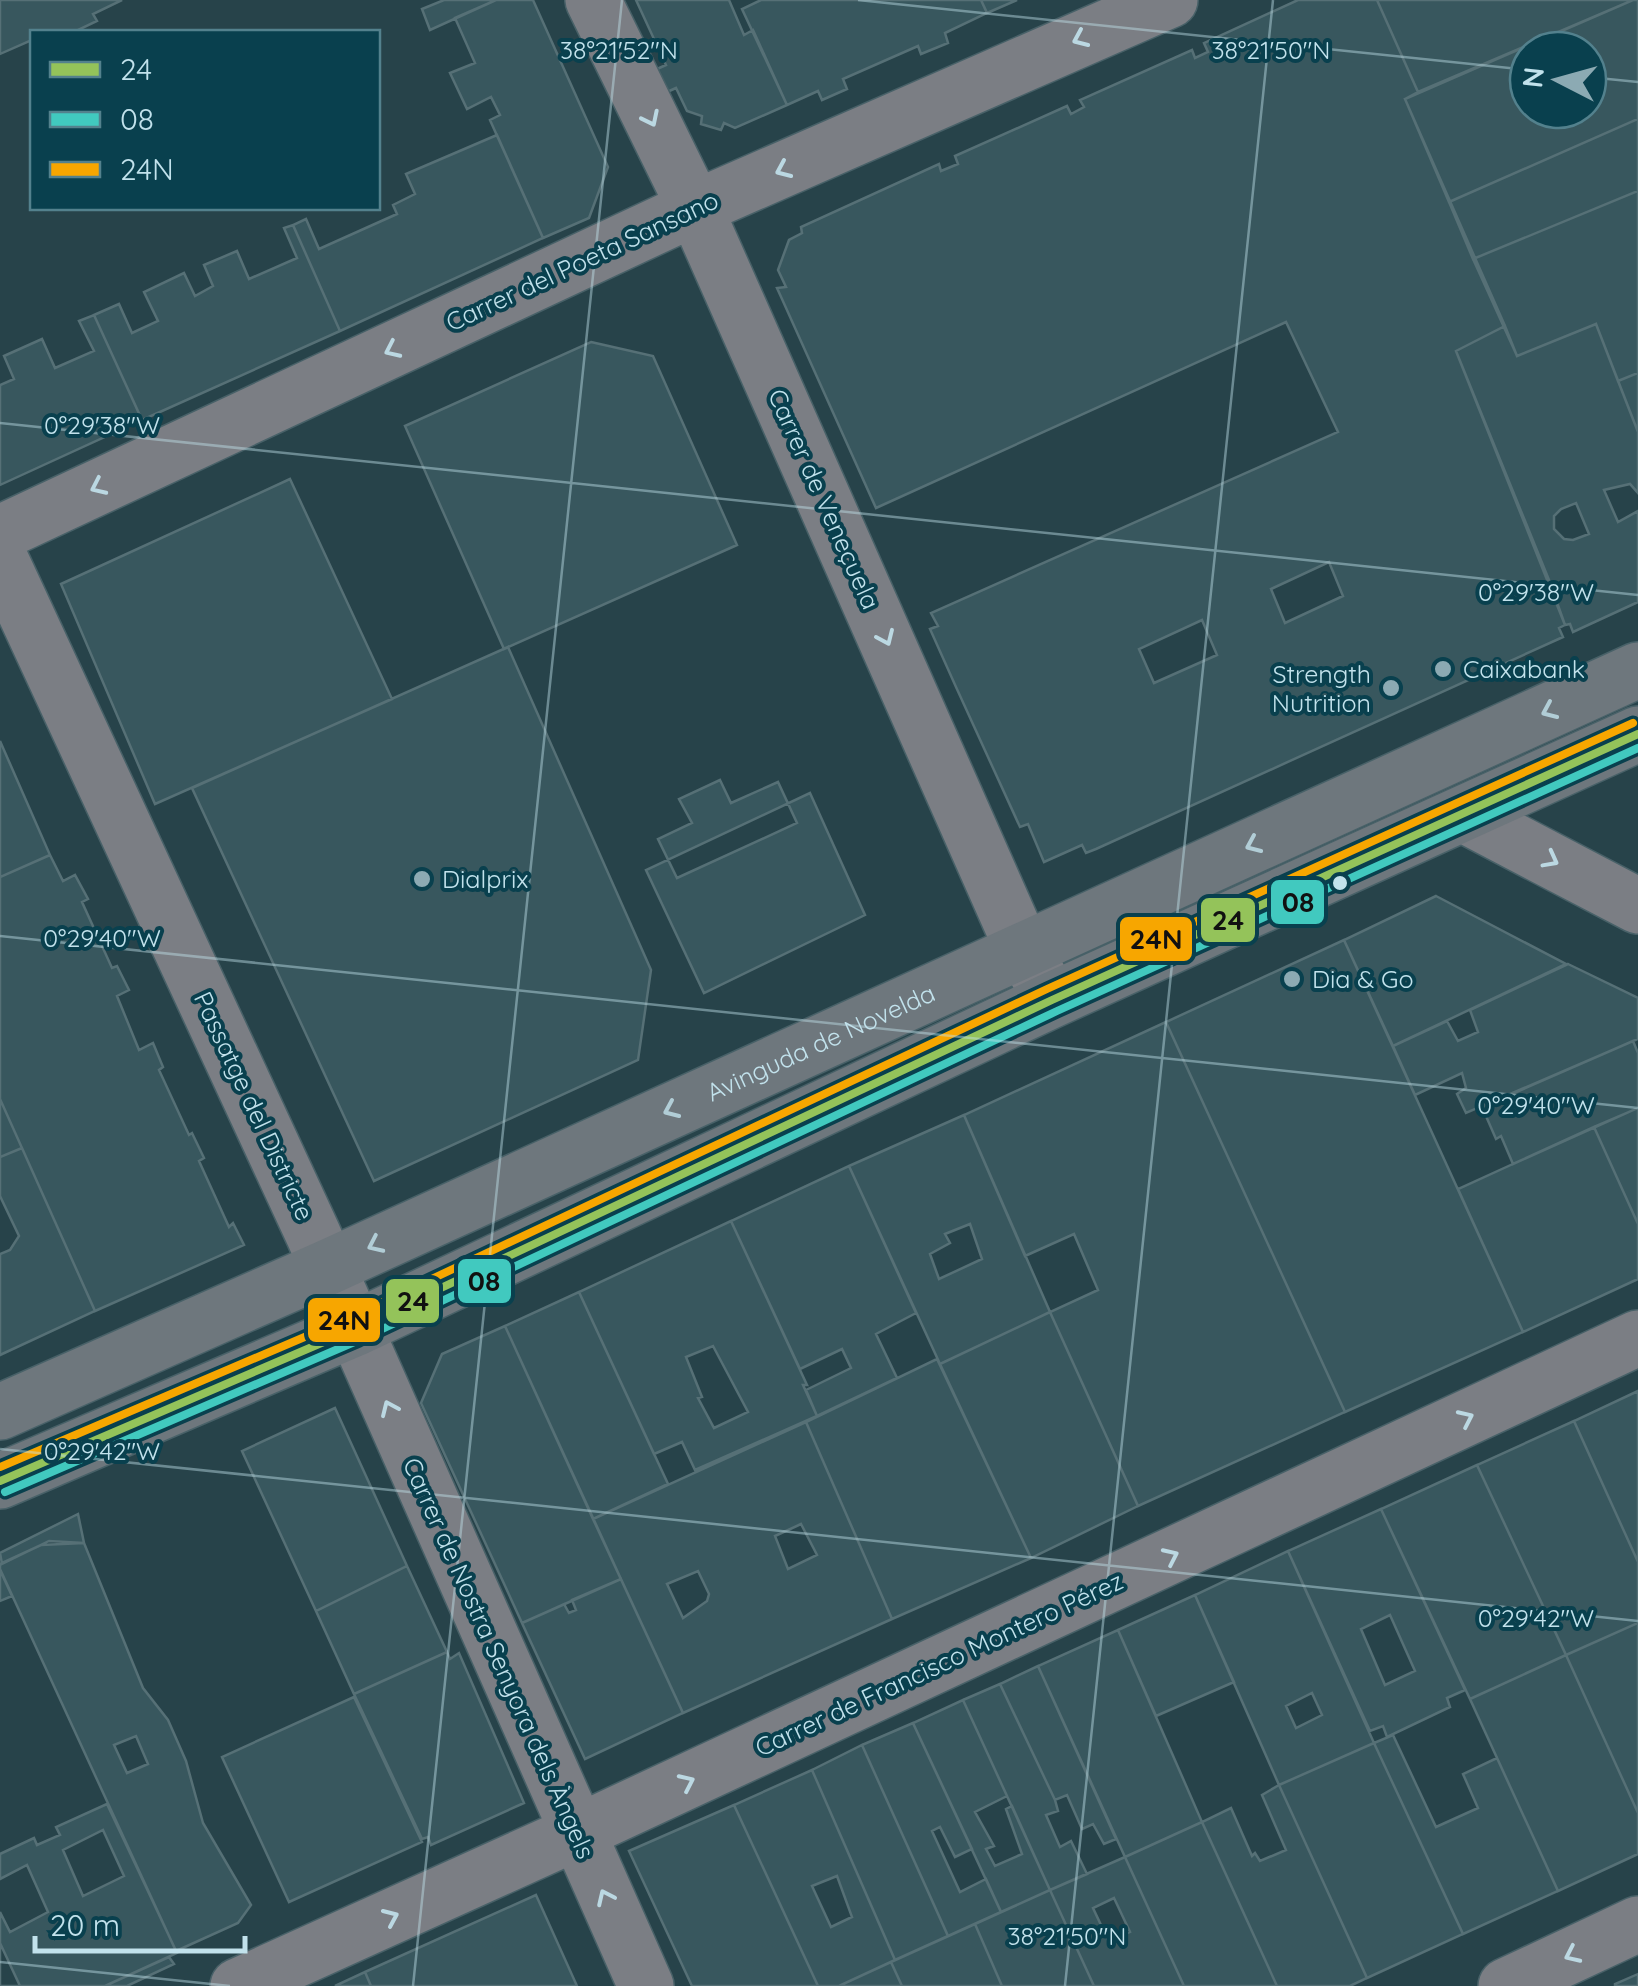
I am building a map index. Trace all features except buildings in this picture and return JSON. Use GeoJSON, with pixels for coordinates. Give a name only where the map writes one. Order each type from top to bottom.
{"type":"FeatureCollection","features":[{"type":"Feature","properties":{"kind":"main road","name":"Avinguda de Novelda"},"geometry":{"type":"LineString","coordinates":[[0,1412],[326,1268],[1638,670]]}},
{"type":"Feature","properties":{"kind":"main road"},"geometry":{"type":"LineString","coordinates":[[0,1480],[354,1329],[1052,1000],[1638,734]]}},
{"type":"Feature","properties":{"kind":"street","name":"Carrer de Veneçuela"},"geometry":{"type":"LineString","coordinates":[[593,0],[696,208],[1023,950],[1052,1000]]}},
{"type":"Feature","properties":{"kind":"street","name":"Carrer del Poeta Sansano"},"geometry":{"type":"LineString","coordinates":[[0,533],[696,208],[1170,0]]}},
{"type":"Feature","properties":{"kind":"street","name":"Passatge del Districte"},"geometry":{"type":"LineString","coordinates":[[0,558],[354,1329]]}},
{"type":"Feature","properties":{"kind":"street"},"geometry":{"type":"LineString","coordinates":[[1464,815],[1638,906]]}},
{"type":"Feature","properties":{"kind":"street","name":"Carrer de Nostra Senyora dels Àngels"},"geometry":{"type":"LineString","coordinates":[[354,1329],[646,1986]]}},
{"type":"Feature","properties":{"kind":"street","name":"Carrer de Francisco Montero Pérez"},"geometry":{"type":"LineString","coordinates":[[238,1986],[576,1834],[1638,1338]]}},
{"type":"Feature","properties":{"kind":"street"},"geometry":{"type":"LineString","coordinates":[[1506,1986],[1638,1924]]}},
{"type":"Feature","properties":{"kind":"transit line","name":"24N"},"geometry":{"type":"LineString","coordinates":[[0,1467],[349,1318],[1047,989],[1633,723]]}},
{"type":"Feature","properties":{"kind":"transit line","name":"24"},"geometry":{"type":"LineString","coordinates":[[0,1481],[354,1329],[1052,1000],[1638,734]]}},
{"type":"Feature","properties":{"kind":"transit line","name":"08"},"geometry":{"type":"LineString","coordinates":[[5,1492],[359,1340],[1057,1011],[1638,748]]}},
{"type":"Feature","properties":{"kind":"place","name":"Caixabank"},"geometry":{"type":"Point","coordinates":[1443,669]}},
{"type":"Feature","properties":{"kind":"place","name":"Strength Nutrition"},"geometry":{"type":"Point","coordinates":[1391,688]}},
{"type":"Feature","properties":{"kind":"place","name":"Dialprix"},"geometry":{"type":"Point","coordinates":[422,879]}},
{"type":"Feature","properties":{"kind":"place","name":"Dia & Go"},"geometry":{"type":"Point","coordinates":[1292,979]}}]}
